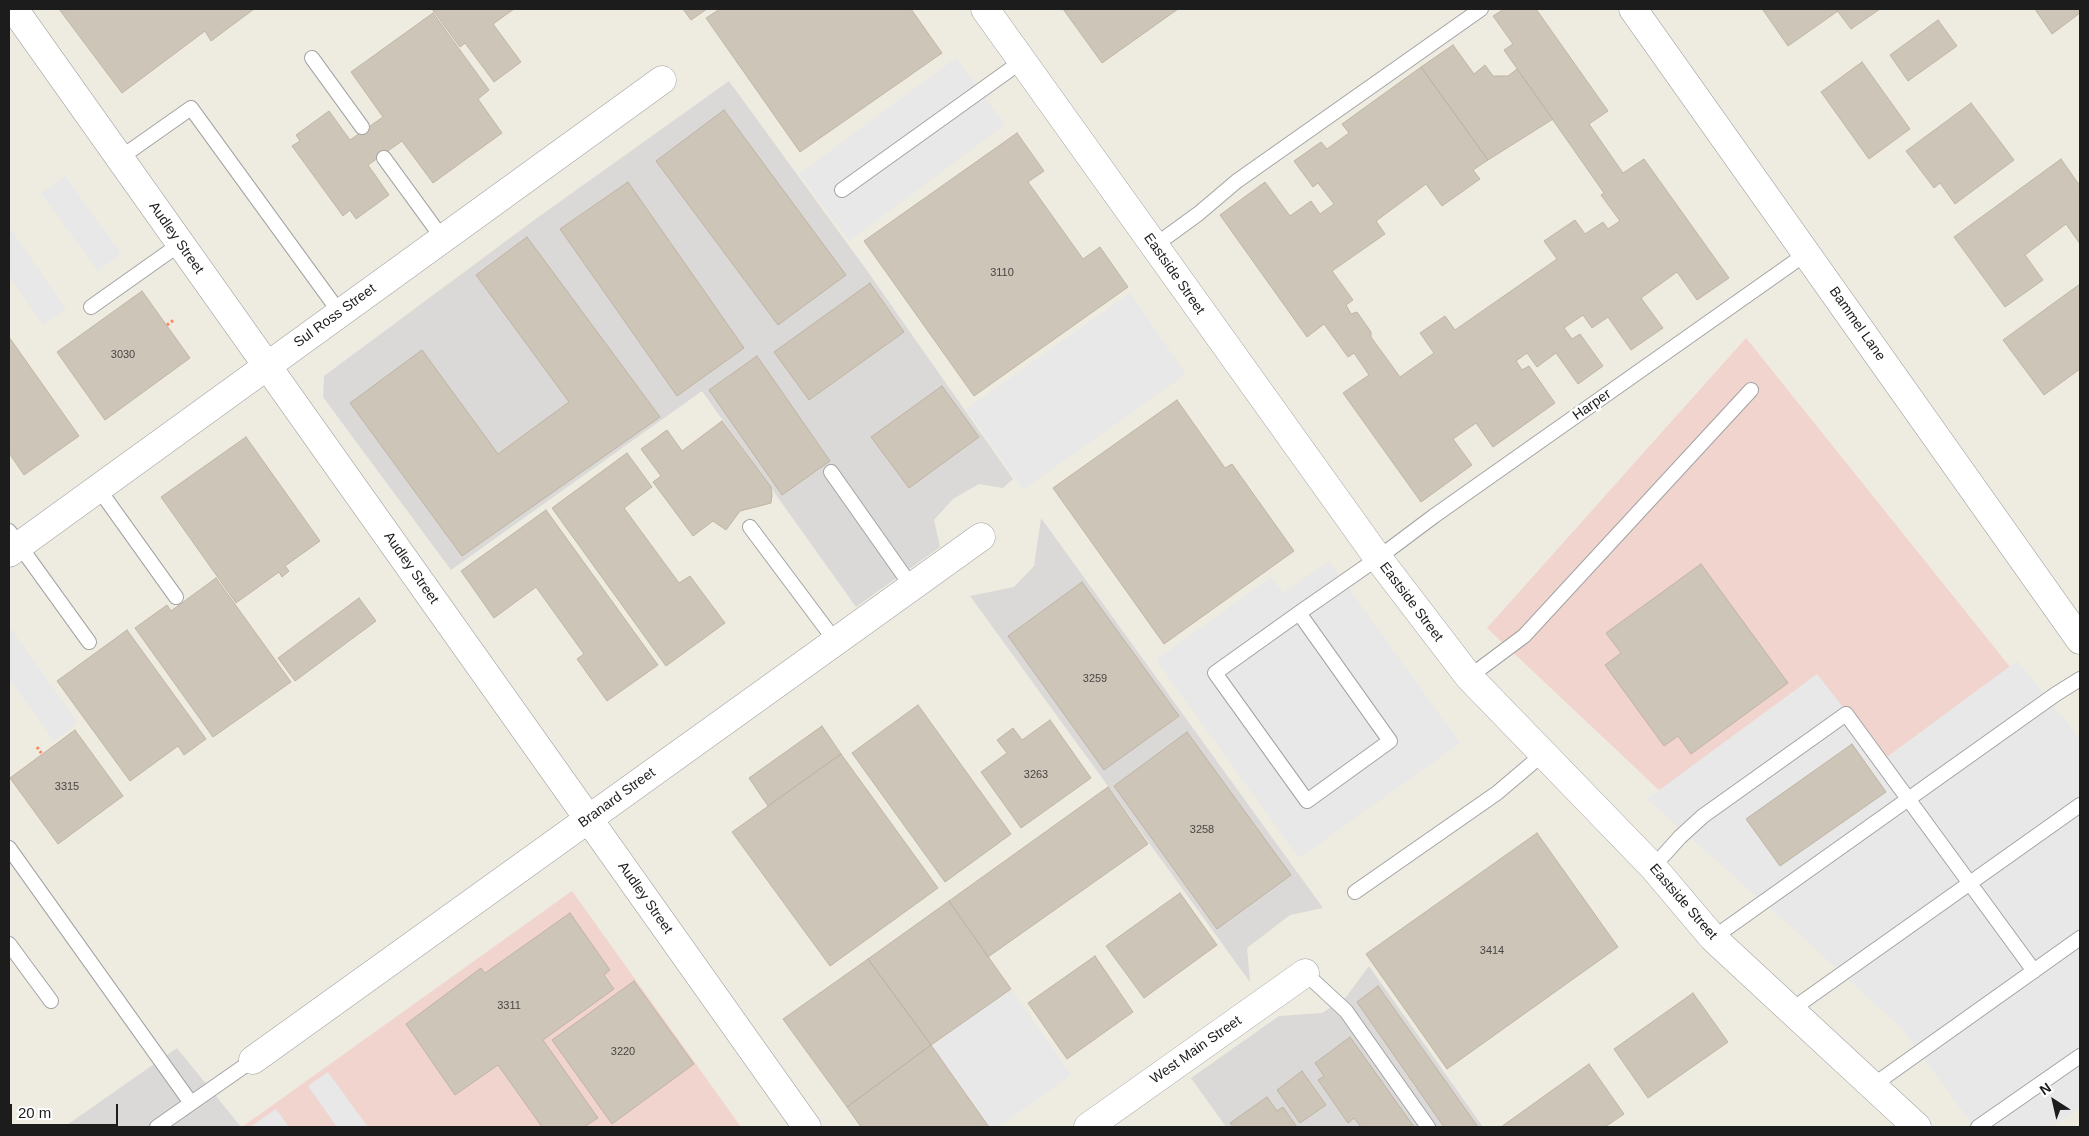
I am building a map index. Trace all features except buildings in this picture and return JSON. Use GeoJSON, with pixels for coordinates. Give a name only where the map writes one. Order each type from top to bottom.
{"type":"FeatureCollection","features":[{"type":"Feature","properties":{"kind":"street","name":"Audley Street"},"geometry":{"type":"LineString","coordinates":[[14,9],[807,1127]]}},
{"type":"Feature","properties":{"kind":"street","name":"Eastside Street"},"geometry":{"type":"LineString","coordinates":[[985,9],[1378,558],[1469,677],[1653,867],[1713,938],[1917,1127]]}},
{"type":"Feature","properties":{"kind":"street","name":"Bammel Lane"},"geometry":{"type":"LineString","coordinates":[[1633,9],[2080,640]]}},
{"type":"Feature","properties":{"kind":"street","name":"Sul Ross Street"},"geometry":{"type":"LineString","coordinates":[[12,543],[98,488],[662,80]]}},
{"type":"Feature","properties":{"kind":"street","name":"Branard Street"},"geometry":{"type":"LineString","coordinates":[[253,1060],[981,537]]}},
{"type":"Feature","properties":{"kind":"street","name":"West Main Street"},"geometry":{"type":"LineString","coordinates":[[1088,1127],[1305,972]]}},
{"type":"Feature","properties":{"kind":"lane"},"geometry":{"type":"LineString","coordinates":[[1154,246],[1198,214],[1237,181],[1481,9]]}},
{"type":"Feature","properties":{"kind":"lane"},"geometry":{"type":"LineString","coordinates":[[312,58],[362,127]]}},
{"type":"Feature","properties":{"kind":"lane"},"geometry":{"type":"LineString","coordinates":[[842,190],[1022,61]]}},
{"type":"Feature","properties":{"kind":"lane"},"geometry":{"type":"LineString","coordinates":[[120,158],[191,108],[340,313]]}},
{"type":"Feature","properties":{"kind":"lane"},"geometry":{"type":"LineString","coordinates":[[384,158],[443,239]]}},
{"type":"Feature","properties":{"kind":"lane"},"geometry":{"type":"LineString","coordinates":[[91,307],[180,244]]}},
{"type":"Feature","properties":{"kind":"lane","name":"Harper"},"geometry":{"type":"LineString","coordinates":[[1299,613],[1390,741],[1307,801],[1215,674],[1299,613],[1807,254]]}},
{"type":"Feature","properties":{"kind":"lane"},"geometry":{"type":"LineString","coordinates":[[1469,677],[1524,636],[1751,390]]}},
{"type":"Feature","properties":{"kind":"lane"},"geometry":{"type":"LineString","coordinates":[[830,472],[912,587]]}},
{"type":"Feature","properties":{"kind":"lane"},"geometry":{"type":"LineString","coordinates":[[98,488],[176,597]]}},
{"type":"Feature","properties":{"kind":"lane"},"geometry":{"type":"LineString","coordinates":[[750,527],[836,642]]}},
{"type":"Feature","properties":{"kind":"lane"},"geometry":{"type":"LineString","coordinates":[[12,543],[89,642]]}},
{"type":"Feature","properties":{"kind":"lane"},"geometry":{"type":"LineString","coordinates":[[1713,938],[2048,699],[2080,679]]}},
{"type":"Feature","properties":{"kind":"lane"},"geometry":{"type":"LineString","coordinates":[[1653,867],[1680,837],[1703,816],[1846,714],[2034,971]]}},
{"type":"Feature","properties":{"kind":"lane"},"geometry":{"type":"LineString","coordinates":[[1355,892],[1497,793],[1543,754]]}},
{"type":"Feature","properties":{"kind":"lane"},"geometry":{"type":"LineString","coordinates":[[1791,1010],[2080,805]]}},
{"type":"Feature","properties":{"kind":"lane"},"geometry":{"type":"LineString","coordinates":[[9,848],[191,1103]]}},
{"type":"Feature","properties":{"kind":"lane"},"geometry":{"type":"LineString","coordinates":[[1872,1086],[2080,938]]}},
{"type":"Feature","properties":{"kind":"lane"},"geometry":{"type":"LineString","coordinates":[[9,944],[51,1001]]}},
{"type":"Feature","properties":{"kind":"lane"},"geometry":{"type":"LineString","coordinates":[[1305,972],[1346,1011],[1428,1127]]}},
{"type":"Feature","properties":{"kind":"lane"},"geometry":{"type":"LineString","coordinates":[[1978,1127],[2080,1056]]}},
{"type":"Feature","properties":{"kind":"lane"},"geometry":{"type":"LineString","coordinates":[[157,1127],[253,1060]]}},
{"type":"Feature","properties":{"kind":"path"},"geometry":{"type":"LineString","coordinates":[[167,325],[175,319]]}},
{"type":"Feature","properties":{"kind":"path"},"geometry":{"type":"LineString","coordinates":[[37,747],[42,754]]}},
{"type":"Feature","properties":{"kind":"shaded area"},"geometry":{"type":"Polygon","coordinates":[[[956,58],[1005,125],[849,241],[799,174],[956,58]]]}},
{"type":"Feature","properties":{"kind":"shaded area"},"geometry":{"type":"Polygon","coordinates":[[[729,81],[868,272],[1013,479],[1003,488],[979,484],[953,499],[934,520],[940,547],[856,607],[702,391],[451,570],[323,397],[324,376],[537,218],[729,81]]]}},
{"type":"Feature","properties":{"kind":"shaded area"},"geometry":{"type":"Polygon","coordinates":[[[65,176],[121,254],[98,271],[41,193],[65,176]]]}},
{"type":"Feature","properties":{"kind":"shaded area"},"geometry":{"type":"Polygon","coordinates":[[[9,226],[66,309],[43,325],[9,277],[9,226]]]}},
{"type":"Feature","properties":{"kind":"shaded area"},"geometry":{"type":"Polygon","coordinates":[[[1130,293],[1186,374],[1023,490],[966,409],[1130,293]]]}},
{"type":"Feature","properties":{"kind":"shaded area"},"geometry":{"type":"Polygon","coordinates":[[[1746,338],[2031,693],[1763,888],[1487,628],[1746,338]]]}},
{"type":"Feature","properties":{"kind":"shaded area"},"geometry":{"type":"Polygon","coordinates":[[[1041,518],[1323,908],[1290,915],[1247,948],[1250,982],[970,596],[1014,587],[1034,566],[1041,518]]]}},
{"type":"Feature","properties":{"kind":"shaded area"},"geometry":{"type":"Polygon","coordinates":[[[1329,561],[1460,743],[1299,858],[1156,660],[1271,577],[1283,593],[1329,561]]]}},
{"type":"Feature","properties":{"kind":"shaded area"},"geometry":{"type":"Polygon","coordinates":[[[9,626],[78,723],[54,741],[9,678],[9,626]]]}},
{"type":"Feature","properties":{"kind":"shaded area"},"geometry":{"type":"Polygon","coordinates":[[[2017,661],[2080,738],[2080,1108],[2052,1127],[1974,1127],[1902,1029],[1806,940],[1647,799],[1817,674],[1884,759],[2017,661]]]}},
{"type":"Feature","properties":{"kind":"shaded area"},"geometry":{"type":"Polygon","coordinates":[[[572,891],[741,1127],[242,1127],[572,891]]]}},
{"type":"Feature","properties":{"kind":"shaded area"},"geometry":{"type":"Polygon","coordinates":[[[1369,966],[1483,1127],[1226,1127],[1191,1078],[1279,1016],[1322,1013],[1346,997],[1369,966]]]}},
{"type":"Feature","properties":{"kind":"shaded area"},"geometry":{"type":"Polygon","coordinates":[[[1011,989],[1071,1075],[998,1127],[989,1127],[931,1045],[1011,989]]]}},
{"type":"Feature","properties":{"kind":"shaded area"},"geometry":{"type":"Polygon","coordinates":[[[177,1048],[241,1127],[64,1127],[177,1048]]]}},
{"type":"Feature","properties":{"kind":"shaded area"},"geometry":{"type":"Polygon","coordinates":[[[328,1072],[368,1127],[337,1127],[308,1086],[328,1072]]]}},
{"type":"Feature","properties":{"kind":"shaded area"},"geometry":{"type":"Polygon","coordinates":[[[276,1109],[289,1127],[250,1127],[276,1109]]]}}]}
